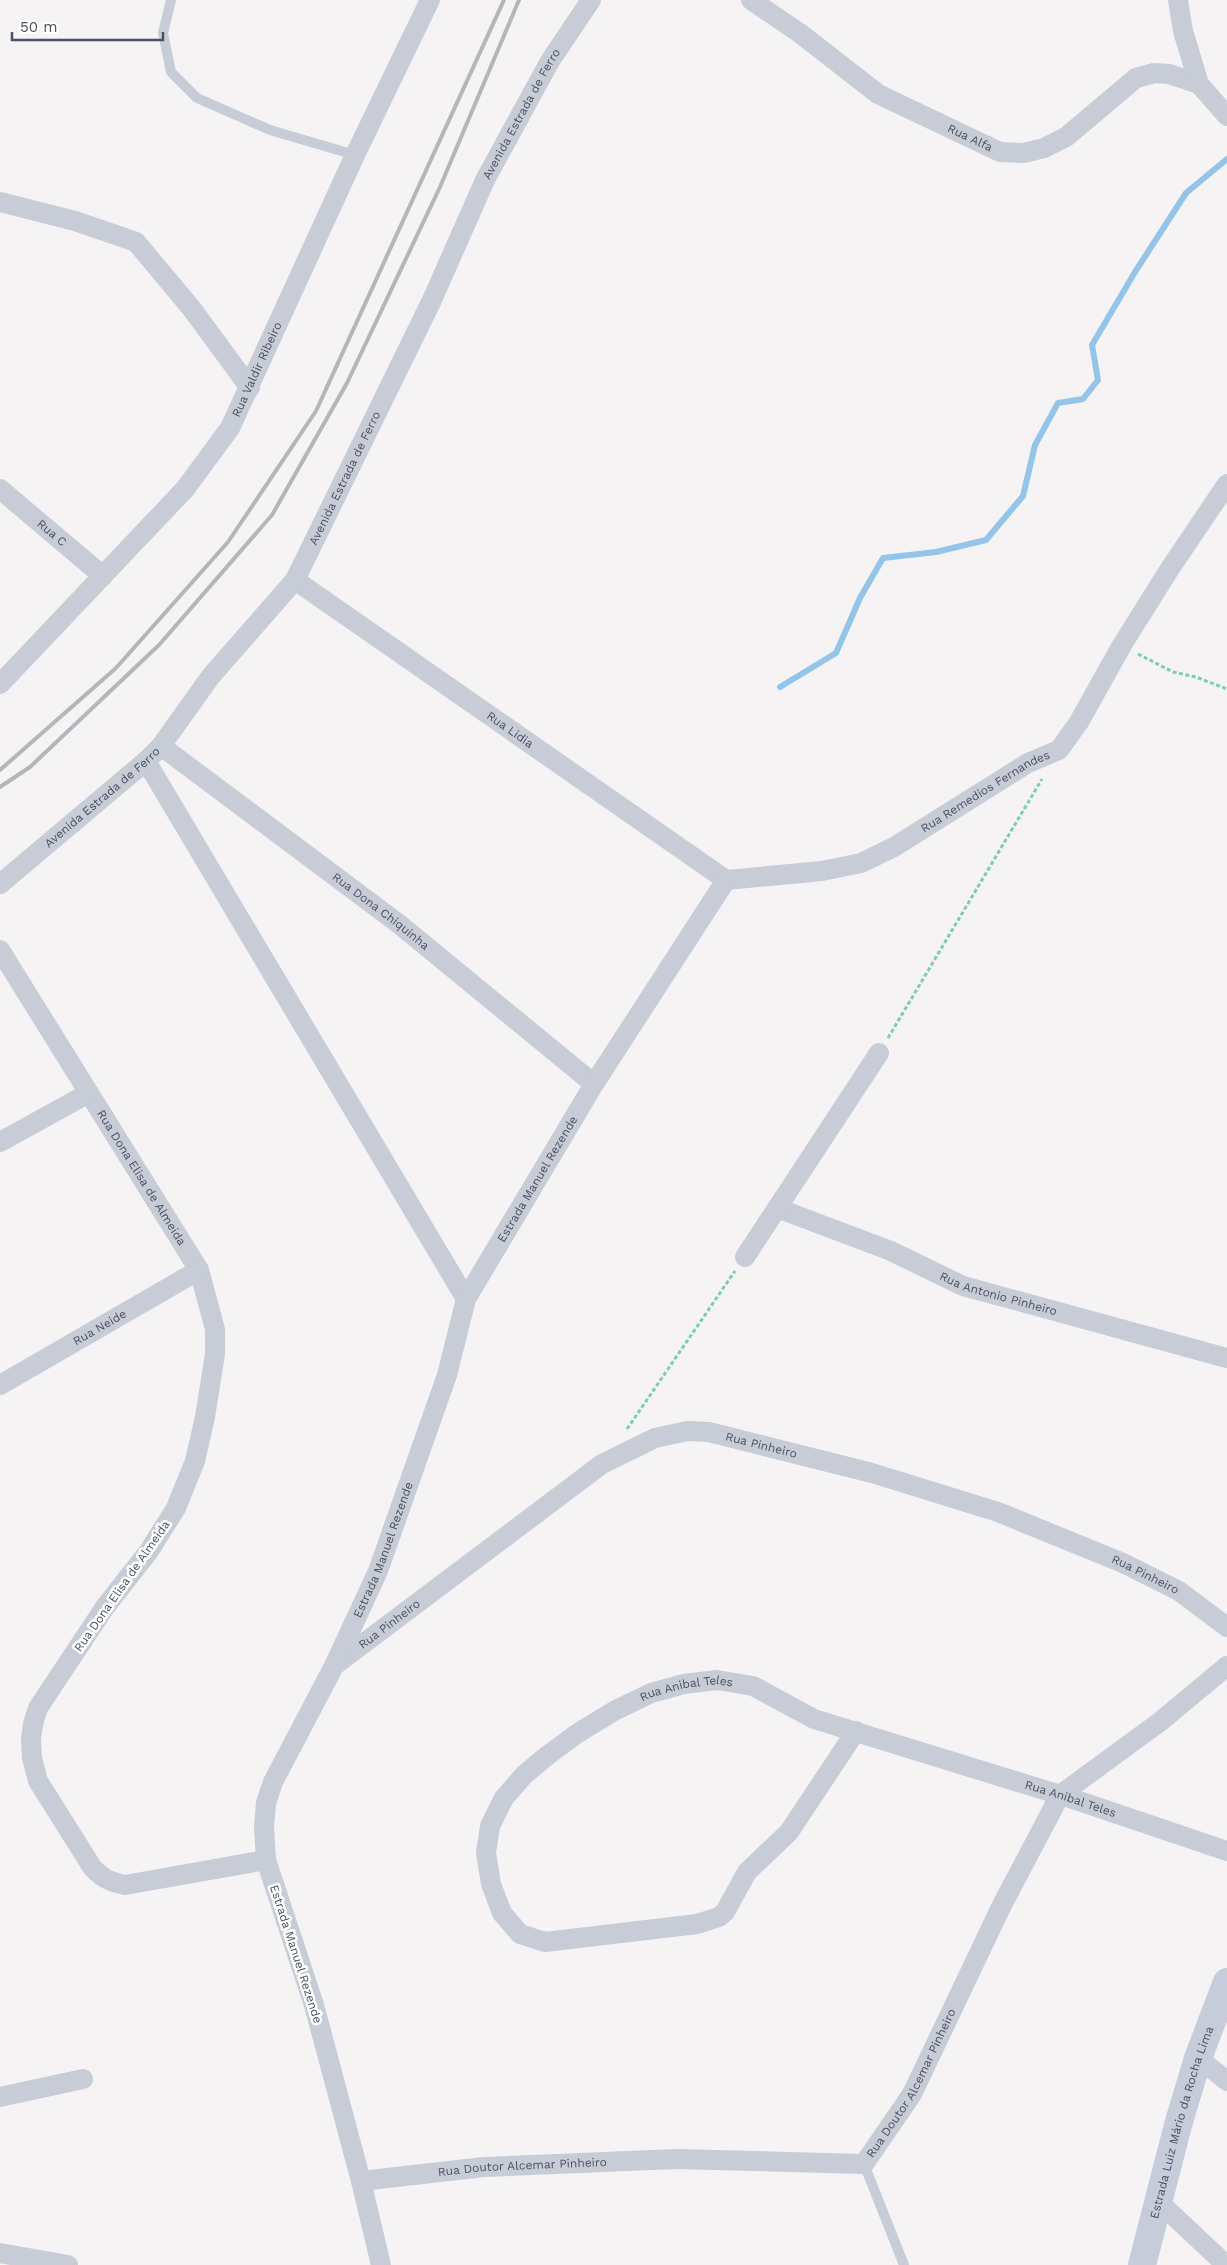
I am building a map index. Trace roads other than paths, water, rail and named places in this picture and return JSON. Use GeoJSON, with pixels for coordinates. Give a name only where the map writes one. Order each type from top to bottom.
{"type":"FeatureCollection","features":[{"type":"Feature","properties":{"kind":"main road","name":"Estrada Luiz Mário da Rocha Lima"},"geometry":{"type":"LineString","coordinates":[[1142,2265],[1178,2125],[1198,2058],[1227,1982]]}},
{"type":"Feature","properties":{"kind":"street","name":"Rua Valdir Ribeiro"},"geometry":{"type":"LineString","coordinates":[[0,684],[185,489],[230,428],[250,388],[355,154],[430,0]]}},
{"type":"Feature","properties":{"kind":"street","name":"Avenida Estrada de Ferro"},"geometry":{"type":"LineString","coordinates":[[0,884],[146,761],[161,746],[211,676],[295,580],[432,300],[485,180],[550,61],[591,0]]}},
{"type":"Feature","properties":{"kind":"street","name":"Rua Alfa"},"geometry":{"type":"LineString","coordinates":[[751,0],[801,34],[878,94],[1000,152],[1024,154],[1044,148],[1066,137],[1136,78],[1154,73],[1169,74],[1199,84]]}},
{"type":"Feature","properties":{"kind":"street"},"geometry":{"type":"LineString","coordinates":[[1178,0],[1183,31],[1199,84],[1227,116]]}},
{"type":"Feature","properties":{"kind":"street"},"geometry":{"type":"LineString","coordinates":[[0,202],[75,221],[136,242],[192,309],[250,388]]}},
{"type":"Feature","properties":{"kind":"street","name":"Rua Remedios Fernandes"},"geometry":{"type":"LineString","coordinates":[[726,880],[822,871],[861,863],[894,847],[1028,762],[1059,750],[1079,722],[1122,645],[1169,570],[1227,484]]}},
{"type":"Feature","properties":{"kind":"street","name":"Rua C"},"geometry":{"type":"LineString","coordinates":[[0,489],[103,576]]}},
{"type":"Feature","properties":{"kind":"street","name":"Rua Lidia"},"geometry":{"type":"LineString","coordinates":[[295,580],[726,880]]}},
{"type":"Feature","properties":{"kind":"street","name":"Rua Dona Chiquinha"},"geometry":{"type":"LineString","coordinates":[[161,746],[399,924],[594,1084]]}},
{"type":"Feature","properties":{"kind":"street"},"geometry":{"type":"LineString","coordinates":[[146,761],[466,1299]]}},
{"type":"Feature","properties":{"kind":"street","name":"Estrada Manuel Rezende"},"geometry":{"type":"LineString","coordinates":[[381,2265],[361,2181],[314,2005],[266,1860],[264,1827],[266,1803],[273,1782],[334,1666],[378,1571],[447,1375],[466,1299],[594,1084],[726,880]]}},
{"type":"Feature","properties":{"kind":"street","name":"Rua Dona Elisa de Almeida"},"geometry":{"type":"LineString","coordinates":[[0,950],[198,1270],[215,1329],[215,1354],[205,1417],[195,1461],[176,1508],[154,1544],[105,1607],[38,1708],[31,1739],[32,1758],[38,1781],[92,1867],[104,1879],[125,1885],[266,1860]]}},
{"type":"Feature","properties":{"kind":"street"},"geometry":{"type":"LineString","coordinates":[[745,1257],[879,1053]]}},
{"type":"Feature","properties":{"kind":"street"},"geometry":{"type":"LineString","coordinates":[[0,1142],[89,1093]]}},
{"type":"Feature","properties":{"kind":"street","name":"Rua Antonio Pinheiro"},"geometry":{"type":"LineString","coordinates":[[777,1208],[891,1251],[963,1286],[1227,1358]]}},
{"type":"Feature","properties":{"kind":"street","name":"Rua Neide"},"geometry":{"type":"LineString","coordinates":[[0,1385],[198,1270]]}},
{"type":"Feature","properties":{"kind":"street","name":"Rua Pinheiro"},"geometry":{"type":"LineString","coordinates":[[334,1666],[602,1464],[655,1438],[687,1432],[709,1432],[872,1473],[998,1512],[1123,1562],[1179,1591],[1227,1627]]}},
{"type":"Feature","properties":{"kind":"street","name":"Rua Doutor Alcemar Pinheiro"},"geometry":{"type":"LineString","coordinates":[[361,2181],[484,2167],[667,2159],[864,2164],[912,2094],[1001,1907],[1060,1795],[1161,1721],[1227,1666]]}},
{"type":"Feature","properties":{"kind":"street","name":"Rua Anibal Teles"},"geometry":{"type":"LineString","coordinates":[[856,1731],[789,1832],[746,1872],[725,1912],[719,1917],[698,1924],[620,1932],[569,1941],[545,1942],[520,1934],[502,1913],[491,1884],[486,1853],[490,1826],[504,1798],[524,1775],[578,1733],[650,1693],[684,1684],[718,1680],[753,1686],[814,1719],[856,1731],[1060,1795],[1227,1851]]}},
{"type":"Feature","properties":{"kind":"street"},"geometry":{"type":"LineString","coordinates":[[1198,2058],[1227,2081]]}},
{"type":"Feature","properties":{"kind":"street"},"geometry":{"type":"LineString","coordinates":[[0,2097],[82,2079]]}},
{"type":"Feature","properties":{"kind":"street"},"geometry":{"type":"LineString","coordinates":[[1159,2202],[1226,2265]]}},
{"type":"Feature","properties":{"kind":"street"},"geometry":{"type":"LineString","coordinates":[[1,2254],[68,2265]]}},
{"type":"Feature","properties":{"kind":"lane"},"geometry":{"type":"LineString","coordinates":[[171,0],[163,33],[171,72],[197,98],[270,130],[355,154]]}},
{"type":"Feature","properties":{"kind":"lane"},"geometry":{"type":"LineString","coordinates":[[864,2164],[904,2265]]}},
{"type":"Feature","properties":{"kind":"waterway"},"geometry":{"type":"LineString","coordinates":[[780,687],[836,653],[860,598],[883,558],[936,552],[986,540],[1023,496],[1035,445],[1058,403],[1083,399],[1098,380],[1092,345],[1135,272],[1186,193],[1227,159]]}},
{"type":"Feature","properties":{"kind":"railway"},"geometry":{"type":"LineString","coordinates":[[0,770],[116,668],[228,542],[316,411],[504,0]]}},
{"type":"Feature","properties":{"kind":"railway"},"geometry":{"type":"LineString","coordinates":[[0,787],[30,767],[159,645],[272,515],[347,383],[440,187],[519,0]]}}]}
